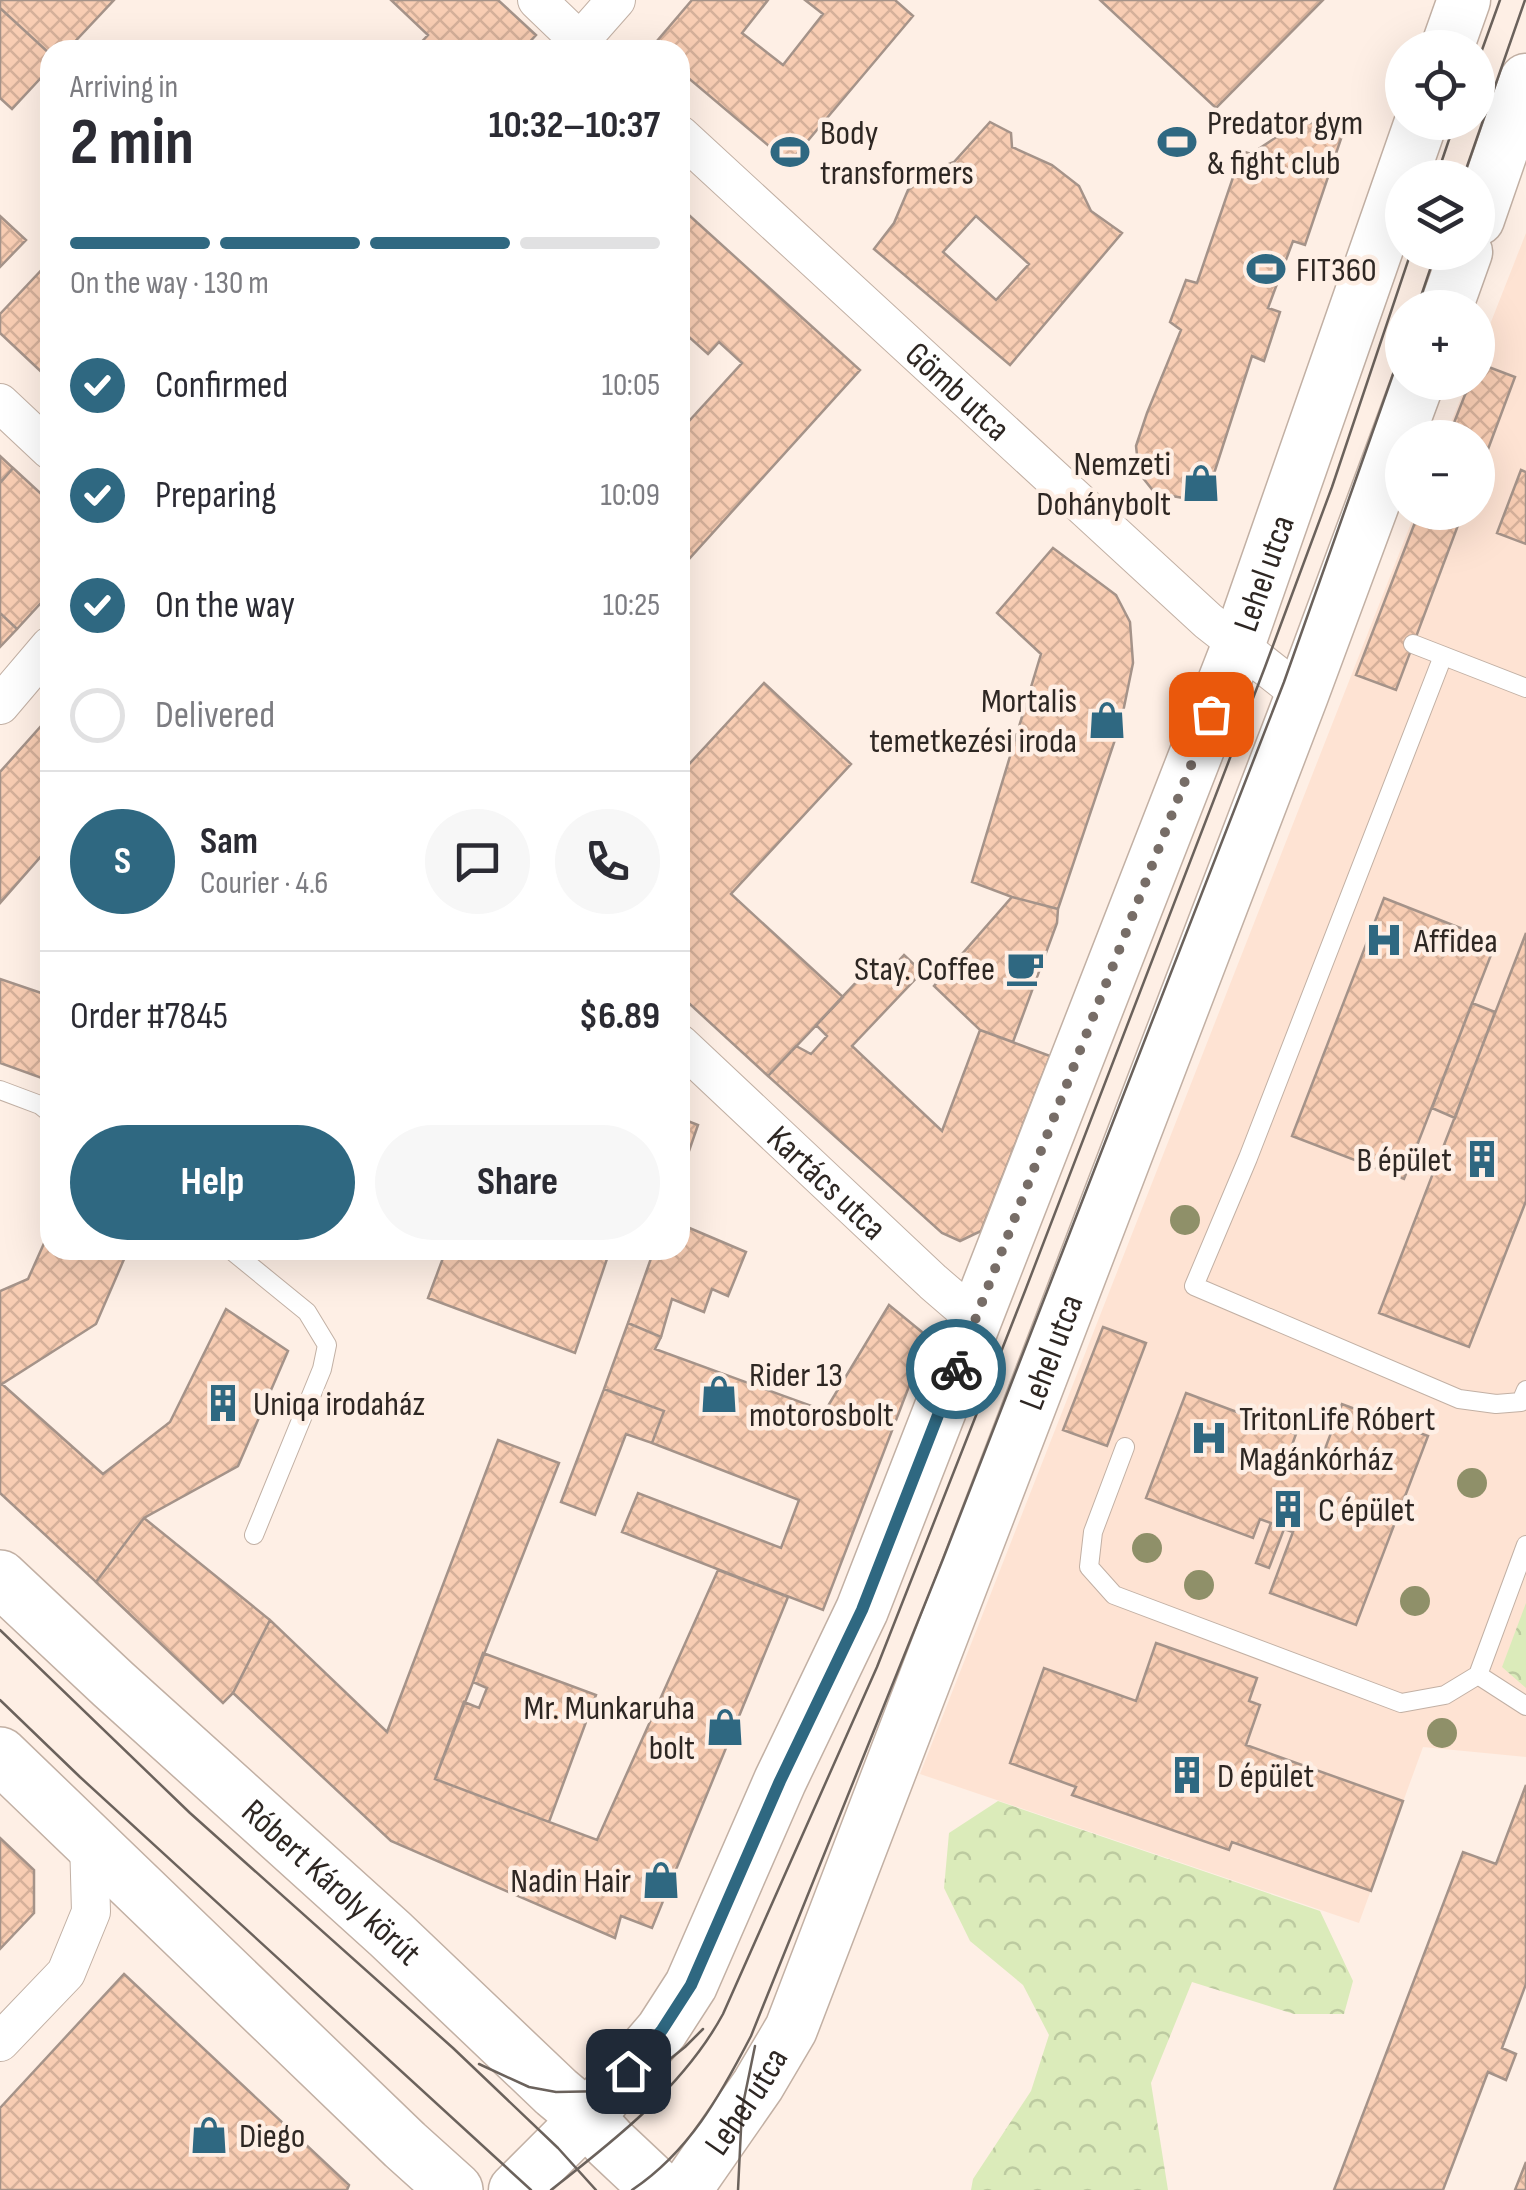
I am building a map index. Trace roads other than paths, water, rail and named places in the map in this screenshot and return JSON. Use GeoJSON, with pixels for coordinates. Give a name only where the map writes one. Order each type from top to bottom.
{"type":"FeatureCollection","features":[{"type":"Feature","properties":{"kind":"main road"},"geometry":{"type":"LineString","coordinates":[[1453,30],[1464,0]]}},
{"type":"Feature","properties":{"kind":"main road"},"geometry":{"type":"LineString","coordinates":[[1495,170],[1526,80]]}},
{"type":"Feature","properties":{"kind":"main road","name":"Lehel utca"},"geometry":{"type":"LineString","coordinates":[[515,2190],[587,2118],[662,2030],[691,1985],[780,1781],[862,1610],[1238,646],[1415,140]]}},
{"type":"Feature","properties":{"kind":"main road","name":"Lehel utca"},"geometry":{"type":"LineString","coordinates":[[685,2190],[758,2086],[790,2028],[1302,696],[1343,617],[1412,400]]}},
{"type":"Feature","properties":{"kind":"main road","name":"Róbert Károly körút"},"geometry":{"type":"LineString","coordinates":[[0,1578],[390,1934],[660,2190]]}},
{"type":"Feature","properties":{"kind":"main road"},"geometry":{"type":"LineString","coordinates":[[0,1754],[455,2190]]}},
{"type":"Feature","properties":{"kind":"street"},"geometry":{"type":"LineString","coordinates":[[537,0],[574,40]]}},
{"type":"Feature","properties":{"kind":"street"},"geometry":{"type":"LineString","coordinates":[[585,40],[616,0]]}},
{"type":"Feature","properties":{"kind":"street","name":"Gömb utca"},"geometry":{"type":"LineString","coordinates":[[690,143],[1056,482],[1238,646],[1302,696]]}},
{"type":"Feature","properties":{"kind":"street"},"geometry":{"type":"LineString","coordinates":[[0,403],[40,441]]}},
{"type":"Feature","properties":{"kind":"street"},"geometry":{"type":"LineString","coordinates":[[0,704],[40,658]]}},
{"type":"Feature","properties":{"kind":"street","name":"Kartács utca"},"geometry":{"type":"LineString","coordinates":[[690,1053],[976,1319]]}},
{"type":"Feature","properties":{"kind":"street"},"geometry":{"type":"LineString","coordinates":[[0,2042],[66,1973],[91,1912],[89,1839]]}},
{"type":"Feature","properties":{"kind":"lane"},"geometry":{"type":"LineString","coordinates":[[1413,644],[1526,688]]}},
{"type":"Feature","properties":{"kind":"lane"},"geometry":{"type":"LineString","coordinates":[[1442,656],[1248,1158],[1194,1286],[1459,1399],[1496,1404],[1524,1402]]}},
{"type":"Feature","properties":{"kind":"lane"},"geometry":{"type":"LineString","coordinates":[[0,1090],[40,1105]]}},
{"type":"Feature","properties":{"kind":"lane"},"geometry":{"type":"LineString","coordinates":[[242,1260],[306,1312],[327,1345],[322,1369],[254,1535]]}},
{"type":"Feature","properties":{"kind":"lane"},"geometry":{"type":"LineString","coordinates":[[1125,1448],[1093,1532],[1089,1566],[1114,1595],[1401,1703],[1445,1695],[1478,1675],[1526,1546]]}},
{"type":"Feature","properties":{"kind":"lane"},"geometry":{"type":"LineString","coordinates":[[1478,1675],[1526,1706]]}},
{"type":"Feature","properties":{"kind":"tram line"},"geometry":{"type":"LineString","coordinates":[[1489,30],[1500,0]]}},
{"type":"Feature","properties":{"kind":"tram line"},"geometry":{"type":"LineString","coordinates":[[1469,160],[1525,0]]}},
{"type":"Feature","properties":{"kind":"tram line"},"geometry":{"type":"LineString","coordinates":[[1442,160],[1449,140]]}},
{"type":"Feature","properties":{"kind":"tram line"},"geometry":{"type":"LineString","coordinates":[[551,2190],[668,2088],[689,2065],[723,2014],[877,1667],[1025,1291],[1332,487],[1405,270]]}},
{"type":"Feature","properties":{"kind":"tram line"},"geometry":{"type":"LineString","coordinates":[[1423,290],[1430,270]]}},
{"type":"Feature","properties":{"kind":"tram line"},"geometry":{"type":"LineString","coordinates":[[632,2190],[687,2140],[715,2101],[751,2036],[943,1559],[1284,682],[1385,397]]}},
{"type":"Feature","properties":{"kind":"tram line"},"geometry":{"type":"LineString","coordinates":[[0,1630],[190,1813],[453,2048],[558,2148],[596,2190]]}},
{"type":"Feature","properties":{"kind":"tram line"},"geometry":{"type":"LineString","coordinates":[[0,1700],[531,2190]]}},
{"type":"Feature","properties":{"kind":"tram line"},"geometry":{"type":"LineString","coordinates":[[479,2064],[529,2087],[556,2092],[610,2091],[665,2063],[703,2029]]}},
{"type":"Feature","properties":{"kind":"tram line"},"geometry":{"type":"LineString","coordinates":[[738,2190],[742,2109],[755,2046]]}},
{"type":"Feature","properties":{"kind":"place","name":"Predator gym & fight club"},"geometry":{"type":"Point","coordinates":[1177,142]}},
{"type":"Feature","properties":{"kind":"place","name":"Body transformers"},"geometry":{"type":"Point","coordinates":[790,152]}},
{"type":"Feature","properties":{"kind":"place","name":"FIT360"},"geometry":{"type":"Point","coordinates":[1266,269]}},
{"type":"Feature","properties":{"kind":"place","name":"Nemzeti Dohánybolt"},"geometry":{"type":"Point","coordinates":[1201,483]}},
{"type":"Feature","properties":{"kind":"place","name":"Mortalis temetkezési iroda"},"geometry":{"type":"Point","coordinates":[1107,720]}},
{"type":"Feature","properties":{"kind":"place","name":"Affidea"},"geometry":{"type":"Point","coordinates":[1384,940]}},
{"type":"Feature","properties":{"kind":"place","name":"Stay. Coffee"},"geometry":{"type":"Point","coordinates":[1025,968]}},
{"type":"Feature","properties":{"kind":"place","name":"B épület"},"geometry":{"type":"Point","coordinates":[1482,1159]}},
{"type":"Feature","properties":{"kind":"place","name":"Rider 13 motorosbolt"},"geometry":{"type":"Point","coordinates":[719,1394]}},
{"type":"Feature","properties":{"kind":"place","name":"Uniqa irodaház"},"geometry":{"type":"Point","coordinates":[223,1403]}},
{"type":"Feature","properties":{"kind":"place","name":"TritonLife Róbert Magánkórház"},"geometry":{"type":"Point","coordinates":[1209,1438]}},
{"type":"Feature","properties":{"kind":"place","name":"C épület"},"geometry":{"type":"Point","coordinates":[1288,1509]}},
{"type":"Feature","properties":{"kind":"place","name":"Mr. Munkaruha bolt"},"geometry":{"type":"Point","coordinates":[725,1727]}},
{"type":"Feature","properties":{"kind":"place","name":"D épület"},"geometry":{"type":"Point","coordinates":[1187,1775]}},
{"type":"Feature","properties":{"kind":"place","name":"Nadin Hair"},"geometry":{"type":"Point","coordinates":[661,1880]}},
{"type":"Feature","properties":{"kind":"place","name":"Diego"},"geometry":{"type":"Point","coordinates":[209,2135]}}]}
